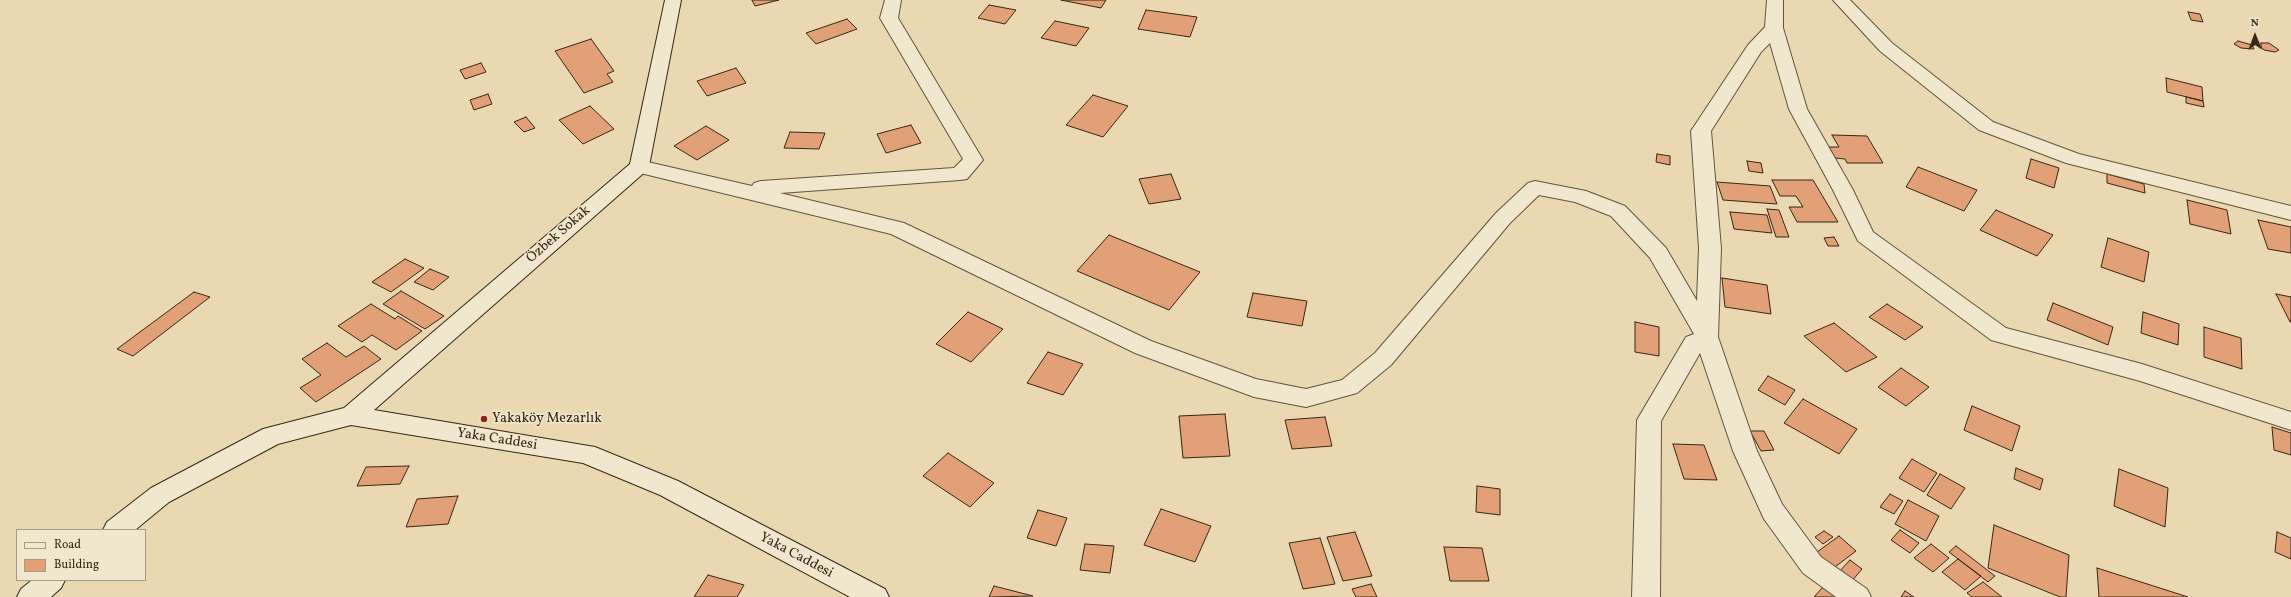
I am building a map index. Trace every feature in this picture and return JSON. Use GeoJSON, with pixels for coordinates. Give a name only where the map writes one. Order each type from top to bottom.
{"type":"FeatureCollection","features":[{"type":"Feature","properties":{"kind":"street"},"geometry":{"type":"LineString","coordinates":[[673,0],[639,166],[898,228],[1142,347],[1254,388],[1306,398],[1349,386],[1383,359],[1503,218],[1535,188],[1579,196],[1618,211],[1658,253],[1707,337],[1716,372],[1745,451],[1773,511],[1812,565],[1856,597]]}},
{"type":"Feature","properties":{"kind":"street"},"geometry":{"type":"LineString","coordinates":[[740,190],[960,174],[973,160],[889,18],[893,0]]}},
{"type":"Feature","properties":{"kind":"street"},"geometry":{"type":"LineString","coordinates":[[1775,0],[1774,28],[1798,109],[1843,190],[1865,236],[1999,334],[2142,373],[2291,421]]}},
{"type":"Feature","properties":{"kind":"street"},"geometry":{"type":"LineString","coordinates":[[1841,0],[1886,47],[1986,126],[2073,159],[2291,213]]}},
{"type":"Feature","properties":{"kind":"street"},"geometry":{"type":"LineString","coordinates":[[1707,337],[1710,248],[1701,131],[1754,49],[1774,28]]}},
{"type":"Feature","properties":{"kind":"street","name":"Özbek Sokak"},"geometry":{"type":"LineString","coordinates":[[351,416],[639,166]]}},
{"type":"Feature","properties":{"kind":"street"},"geometry":{"type":"LineString","coordinates":[[1646,597],[1649,420],[1694,344],[1707,337]]}},
{"type":"Feature","properties":{"kind":"street","name":"Yaka Caddesi"},"geometry":{"type":"LineString","coordinates":[[117,529],[160,495],[272,436],[351,416],[586,454],[669,488],[875,597]]}},
{"type":"Feature","properties":{"kind":"street"},"geometry":{"type":"LineString","coordinates":[[30,597],[51,581]]}},
{"type":"Feature","properties":{"kind":"building"},"geometry":{"type":"Polygon","coordinates":[[[752,0],[779,0],[755,6],[752,0]]]}},
{"type":"Feature","properties":{"kind":"building"},"geometry":{"type":"Polygon","coordinates":[[[1061,0],[1106,0],[1101,8],[1061,0]]]}},
{"type":"Feature","properties":{"kind":"building"},"geometry":{"type":"Polygon","coordinates":[[[989,5],[1016,10],[1005,24],[978,18],[989,5]]]}},
{"type":"Feature","properties":{"kind":"building"},"geometry":{"type":"Polygon","coordinates":[[[1146,10],[1197,17],[1190,37],[1138,29],[1146,10]]]}},
{"type":"Feature","properties":{"kind":"building"},"geometry":{"type":"Polygon","coordinates":[[[2188,12],[2200,14],[2203,22],[2191,20],[2188,12]]]}},
{"type":"Feature","properties":{"kind":"building"},"geometry":{"type":"Polygon","coordinates":[[[847,19],[857,29],[816,44],[806,33],[847,19]]]}},
{"type":"Feature","properties":{"kind":"building"},"geometry":{"type":"Polygon","coordinates":[[[1055,21],[1089,28],[1076,46],[1041,38],[1055,21]]]}},
{"type":"Feature","properties":{"kind":"building"},"geometry":{"type":"Polygon","coordinates":[[[591,39],[614,71],[607,74],[613,82],[584,93],[555,51],[591,39]]]}},
{"type":"Feature","properties":{"kind":"building"},"geometry":{"type":"Polygon","coordinates":[[[2238,41],[2252,45],[2254,49],[2241,48],[2234,44],[2238,41]]]}},
{"type":"Feature","properties":{"kind":"building"},"geometry":{"type":"Polygon","coordinates":[[[2261,43],[2269,43],[2279,50],[2275,52],[2264,50],[2261,47],[2261,43]]]}},
{"type":"Feature","properties":{"kind":"building"},"geometry":{"type":"Polygon","coordinates":[[[481,63],[486,72],[465,79],[460,70],[481,63]]]}},
{"type":"Feature","properties":{"kind":"building"},"geometry":{"type":"Polygon","coordinates":[[[736,68],[746,83],[707,96],[697,81],[736,68]]]}},
{"type":"Feature","properties":{"kind":"building"},"geometry":{"type":"Polygon","coordinates":[[[2166,78],[2202,87],[2203,101],[2167,92],[2166,78]]]}},
{"type":"Feature","properties":{"kind":"building"},"geometry":{"type":"Polygon","coordinates":[[[488,94],[492,104],[474,110],[470,100],[488,94]]]}},
{"type":"Feature","properties":{"kind":"building"},"geometry":{"type":"Polygon","coordinates":[[[1093,95],[1128,106],[1103,137],[1066,125],[1093,95]]]}},
{"type":"Feature","properties":{"kind":"building"},"geometry":{"type":"Polygon","coordinates":[[[2186,97],[2203,101],[2204,107],[2186,103],[2186,97]]]}},
{"type":"Feature","properties":{"kind":"building"},"geometry":{"type":"Polygon","coordinates":[[[590,106],[614,129],[583,144],[559,120],[590,106]]]}},
{"type":"Feature","properties":{"kind":"building"},"geometry":{"type":"Polygon","coordinates":[[[526,117],[535,128],[524,132],[514,122],[526,117]]]}},
{"type":"Feature","properties":{"kind":"building"},"geometry":{"type":"Polygon","coordinates":[[[911,125],[921,143],[886,153],[877,134],[911,125]]]}},
{"type":"Feature","properties":{"kind":"building"},"geometry":{"type":"Polygon","coordinates":[[[706,126],[729,140],[697,160],[674,146],[706,126]]]}},
{"type":"Feature","properties":{"kind":"building"},"geometry":{"type":"Polygon","coordinates":[[[790,132],[825,133],[819,149],[784,148],[790,132]]]}},
{"type":"Feature","properties":{"kind":"building"},"geometry":{"type":"Polygon","coordinates":[[[1832,135],[1867,136],[1883,163],[1847,163],[1845,159],[1835,158],[1829,147],[1839,147],[1832,135]]]}},
{"type":"Feature","properties":{"kind":"building"},"geometry":{"type":"Polygon","coordinates":[[[1657,154],[1670,156],[1670,165],[1656,162],[1657,154]]]}},
{"type":"Feature","properties":{"kind":"building"},"geometry":{"type":"Polygon","coordinates":[[[2031,159],[2059,168],[2054,188],[2026,178],[2031,159]]]}},
{"type":"Feature","properties":{"kind":"building"},"geometry":{"type":"Polygon","coordinates":[[[1747,161],[1761,163],[1763,173],[1749,171],[1747,161]]]}},
{"type":"Feature","properties":{"kind":"building"},"geometry":{"type":"Polygon","coordinates":[[[1918,167],[1977,190],[1964,211],[1906,187],[1918,167]]]}},
{"type":"Feature","properties":{"kind":"building"},"geometry":{"type":"Polygon","coordinates":[[[1171,174],[1181,199],[1149,204],[1139,179],[1171,174]]]}},
{"type":"Feature","properties":{"kind":"building"},"geometry":{"type":"Polygon","coordinates":[[[2107,174],[2144,184],[2145,193],[2107,183],[2107,174]]]}},
{"type":"Feature","properties":{"kind":"building"},"geometry":{"type":"Polygon","coordinates":[[[1772,180],[1813,180],[1838,222],[1797,222],[1789,207],[1803,207],[1796,196],[1780,196],[1772,180]]]}},
{"type":"Feature","properties":{"kind":"building"},"geometry":{"type":"Polygon","coordinates":[[[1717,182],[1770,186],[1777,204],[1723,200],[1717,182]]]}},
{"type":"Feature","properties":{"kind":"building"},"geometry":{"type":"Polygon","coordinates":[[[2187,200],[2227,210],[2231,234],[2190,224],[2187,200]]]}},
{"type":"Feature","properties":{"kind":"building"},"geometry":{"type":"Polygon","coordinates":[[[1767,209],[1779,210],[1789,237],[1776,237],[1767,209]]]}},
{"type":"Feature","properties":{"kind":"building"},"geometry":{"type":"Polygon","coordinates":[[[1996,210],[2053,235],[2037,256],[1980,230],[1996,210]]]}},
{"type":"Feature","properties":{"kind":"building"},"geometry":{"type":"Polygon","coordinates":[[[1730,212],[1767,215],[1772,233],[1734,229],[1730,212]]]}},
{"type":"Feature","properties":{"kind":"building"},"geometry":{"type":"Polygon","coordinates":[[[2258,220],[2291,227],[2291,253],[2268,249],[2258,220]]]}},
{"type":"Feature","properties":{"kind":"building"},"geometry":{"type":"Polygon","coordinates":[[[1109,235],[1200,272],[1169,310],[1077,271],[1109,235]]]}},
{"type":"Feature","properties":{"kind":"building"},"geometry":{"type":"Polygon","coordinates":[[[1834,237],[1839,246],[1828,246],[1824,238],[1834,237]]]}},
{"type":"Feature","properties":{"kind":"building"},"geometry":{"type":"Polygon","coordinates":[[[2108,238],[2149,252],[2144,282],[2101,267],[2108,238]]]}},
{"type":"Feature","properties":{"kind":"building"},"geometry":{"type":"Polygon","coordinates":[[[405,259],[424,268],[391,292],[372,282],[405,259]]]}},
{"type":"Feature","properties":{"kind":"building"},"geometry":{"type":"Polygon","coordinates":[[[430,269],[449,277],[433,290],[414,282],[430,269]]]}},
{"type":"Feature","properties":{"kind":"building"},"geometry":{"type":"Polygon","coordinates":[[[1722,278],[1767,285],[1771,314],[1725,307],[1722,278]]]}},
{"type":"Feature","properties":{"kind":"building"},"geometry":{"type":"Polygon","coordinates":[[[401,291],[444,316],[425,329],[383,304],[401,291]]]}},
{"type":"Feature","properties":{"kind":"building"},"geometry":{"type":"Polygon","coordinates":[[[194,292],[210,297],[133,356],[117,349],[194,292]]]}},
{"type":"Feature","properties":{"kind":"building"},"geometry":{"type":"Polygon","coordinates":[[[1253,293],[1307,301],[1302,326],[1247,317],[1253,293]]]}},
{"type":"Feature","properties":{"kind":"building"},"geometry":{"type":"Polygon","coordinates":[[[2276,294],[2291,297],[2291,322],[2290,322],[2276,294]]]}},
{"type":"Feature","properties":{"kind":"building"},"geometry":{"type":"Polygon","coordinates":[[[2053,303],[2113,327],[2108,345],[2047,320],[2053,303]]]}},
{"type":"Feature","properties":{"kind":"building"},"geometry":{"type":"Polygon","coordinates":[[[371,304],[395,319],[398,316],[422,331],[396,350],[372,335],[362,342],[338,326],[371,304]]]}},
{"type":"Feature","properties":{"kind":"building"},"geometry":{"type":"Polygon","coordinates":[[[1887,304],[1923,327],[1905,340],[1869,317],[1887,304]]]}},
{"type":"Feature","properties":{"kind":"building"},"geometry":{"type":"Polygon","coordinates":[[[968,312],[1003,329],[971,362],[936,344],[968,312]]]}},
{"type":"Feature","properties":{"kind":"building"},"geometry":{"type":"Polygon","coordinates":[[[2143,312],[2179,324],[2178,345],[2141,333],[2143,312]]]}},
{"type":"Feature","properties":{"kind":"building"},"geometry":{"type":"Polygon","coordinates":[[[1635,322],[1659,327],[1659,356],[1635,352],[1635,322]]]}},
{"type":"Feature","properties":{"kind":"building"},"geometry":{"type":"Polygon","coordinates":[[[1834,323],[1877,357],[1846,372],[1804,336],[1834,323]]]}},
{"type":"Feature","properties":{"kind":"building"},"geometry":{"type":"Polygon","coordinates":[[[2204,327],[2241,338],[2242,369],[2204,357],[2204,327]]]}},
{"type":"Feature","properties":{"kind":"building"},"geometry":{"type":"Polygon","coordinates":[[[327,343],[346,357],[364,346],[381,359],[316,402],[300,388],[321,375],[302,359],[327,343]]]}},
{"type":"Feature","properties":{"kind":"building"},"geometry":{"type":"Polygon","coordinates":[[[1048,352],[1083,364],[1063,395],[1027,383],[1048,352]]]}},
{"type":"Feature","properties":{"kind":"building"},"geometry":{"type":"Polygon","coordinates":[[[1901,368],[1929,387],[1906,406],[1878,387],[1901,368]]]}},
{"type":"Feature","properties":{"kind":"building"},"geometry":{"type":"Polygon","coordinates":[[[1768,376],[1795,390],[1785,405],[1758,390],[1768,376]]]}},
{"type":"Feature","properties":{"kind":"building"},"geometry":{"type":"Polygon","coordinates":[[[1803,399],[1857,429],[1839,454],[1784,423],[1803,399]]]}},
{"type":"Feature","properties":{"kind":"building"},"geometry":{"type":"Polygon","coordinates":[[[1972,406],[2020,426],[2012,451],[1964,430],[1972,406]]]}},
{"type":"Feature","properties":{"kind":"building"},"geometry":{"type":"Polygon","coordinates":[[[1225,414],[1230,456],[1183,458],[1179,416],[1225,414]]]}},
{"type":"Feature","properties":{"kind":"building"},"geometry":{"type":"Polygon","coordinates":[[[1325,417],[1332,446],[1292,449],[1285,420],[1325,417]]]}},
{"type":"Feature","properties":{"kind":"building"},"geometry":{"type":"Polygon","coordinates":[[[2272,427],[2291,433],[2291,455],[2274,450],[2272,427]]]}},
{"type":"Feature","properties":{"kind":"building"},"geometry":{"type":"Polygon","coordinates":[[[1750,431],[1764,431],[1774,450],[1761,451],[1750,431]]]}},
{"type":"Feature","properties":{"kind":"building"},"geometry":{"type":"Polygon","coordinates":[[[1673,444],[1704,445],[1717,480],[1684,479],[1673,444]]]}},
{"type":"Feature","properties":{"kind":"building"},"geometry":{"type":"Polygon","coordinates":[[[948,453],[994,483],[970,507],[923,476],[948,453]]]}},
{"type":"Feature","properties":{"kind":"building"},"geometry":{"type":"Polygon","coordinates":[[[1912,459],[1937,473],[1924,492],[1899,478],[1912,459]]]}},
{"type":"Feature","properties":{"kind":"building"},"geometry":{"type":"Polygon","coordinates":[[[409,466],[400,484],[357,486],[366,467],[409,466]]]}},
{"type":"Feature","properties":{"kind":"building"},"geometry":{"type":"Polygon","coordinates":[[[2016,468],[2043,479],[2040,490],[2014,479],[2016,468]]]}},
{"type":"Feature","properties":{"kind":"building"},"geometry":{"type":"Polygon","coordinates":[[[2119,469],[2168,488],[2165,527],[2114,506],[2119,469]]]}},
{"type":"Feature","properties":{"kind":"building"},"geometry":{"type":"Polygon","coordinates":[[[1940,474],[1965,488],[1951,509],[1927,495],[1940,474]]]}},
{"type":"Feature","properties":{"kind":"building"},"geometry":{"type":"Polygon","coordinates":[[[1477,486],[1500,489],[1500,515],[1476,512],[1477,486]]]}},
{"type":"Feature","properties":{"kind":"building"},"geometry":{"type":"Polygon","coordinates":[[[1890,494],[1903,501],[1894,514],[1880,507],[1890,494]]]}},
{"type":"Feature","properties":{"kind":"building"},"geometry":{"type":"Polygon","coordinates":[[[458,496],[448,524],[406,527],[417,499],[458,496]]]}},
{"type":"Feature","properties":{"kind":"building"},"geometry":{"type":"Polygon","coordinates":[[[1908,500],[1939,516],[1926,541],[1895,524],[1908,500]]]}},
{"type":"Feature","properties":{"kind":"building"},"geometry":{"type":"Polygon","coordinates":[[[1161,509],[1211,526],[1195,562],[1144,545],[1161,509]]]}},
{"type":"Feature","properties":{"kind":"building"},"geometry":{"type":"Polygon","coordinates":[[[1038,510],[1067,518],[1056,546],[1027,538],[1038,510]]]}},
{"type":"Feature","properties":{"kind":"building"},"geometry":{"type":"Polygon","coordinates":[[[1994,525],[2069,555],[2066,597],[2060,597],[1988,568],[1994,525]]]}},
{"type":"Feature","properties":{"kind":"building"},"geometry":{"type":"Polygon","coordinates":[[[1900,530],[1919,543],[1910,553],[1891,540],[1900,530]]]}},
{"type":"Feature","properties":{"kind":"building"},"geometry":{"type":"Polygon","coordinates":[[[1824,531],[1833,537],[1823,544],[1815,537],[1824,531]]]}},
{"type":"Feature","properties":{"kind":"building"},"geometry":{"type":"Polygon","coordinates":[[[1355,532],[1372,576],[1343,581],[1327,537],[1355,532]]]}},
{"type":"Feature","properties":{"kind":"building"},"geometry":{"type":"Polygon","coordinates":[[[2277,532],[2291,538],[2291,559],[2275,552],[2277,532]]]}},
{"type":"Feature","properties":{"kind":"building"},"geometry":{"type":"Polygon","coordinates":[[[1839,536],[1856,551],[1831,570],[1813,555],[1839,536]]]}},
{"type":"Feature","properties":{"kind":"building"},"geometry":{"type":"Polygon","coordinates":[[[1320,538],[1335,584],[1303,589],[1289,543],[1320,538]]]}},
{"type":"Feature","properties":{"kind":"building"},"geometry":{"type":"Polygon","coordinates":[[[1085,544],[1114,546],[1110,573],[1080,570],[1085,544]]]}},
{"type":"Feature","properties":{"kind":"building"},"geometry":{"type":"Polygon","coordinates":[[[1931,544],[1949,558],[1933,572],[1914,558],[1931,544]]]}},
{"type":"Feature","properties":{"kind":"building"},"geometry":{"type":"Polygon","coordinates":[[[1956,546],[1995,576],[1988,582],[1949,552],[1956,546]]]}},
{"type":"Feature","properties":{"kind":"building"},"geometry":{"type":"Polygon","coordinates":[[[1444,547],[1482,548],[1489,581],[1450,581],[1444,547]]]}},
{"type":"Feature","properties":{"kind":"building"},"geometry":{"type":"Polygon","coordinates":[[[1958,559],[1981,576],[1965,590],[1942,572],[1958,559]]]}},
{"type":"Feature","properties":{"kind":"building"},"geometry":{"type":"Polygon","coordinates":[[[1850,560],[1862,569],[1851,582],[1838,573],[1850,560]]]}},
{"type":"Feature","properties":{"kind":"building"},"geometry":{"type":"Polygon","coordinates":[[[2097,568],[2188,597],[2099,597],[2097,568]]]}},
{"type":"Feature","properties":{"kind":"building"},"geometry":{"type":"Polygon","coordinates":[[[708,575],[744,585],[737,597],[694,597],[708,575]]]}},
{"type":"Feature","properties":{"kind":"building"},"geometry":{"type":"Polygon","coordinates":[[[1983,582],[2002,597],[1972,597],[1967,593],[1983,582]]]}},
{"type":"Feature","properties":{"kind":"building"},"geometry":{"type":"Polygon","coordinates":[[[1371,584],[1377,597],[1356,597],[1352,589],[1371,584]]]}},
{"type":"Feature","properties":{"kind":"building"},"geometry":{"type":"Polygon","coordinates":[[[994,586],[1033,596],[989,597],[994,586]]]}},
{"type":"Feature","properties":{"kind":"building"},"geometry":{"type":"Polygon","coordinates":[[[1823,587],[1838,597],[1814,597],[1823,587]]]}},
{"type":"Feature","properties":{"kind":"building"},"geometry":{"type":"Polygon","coordinates":[[[1905,591],[1914,597],[1901,597],[1905,591]]]}},
{"type":"Feature","properties":{"kind":"place","name":"Yakaköy Mezarlık"},"geometry":{"type":"Point","coordinates":[484,419]}}]}
